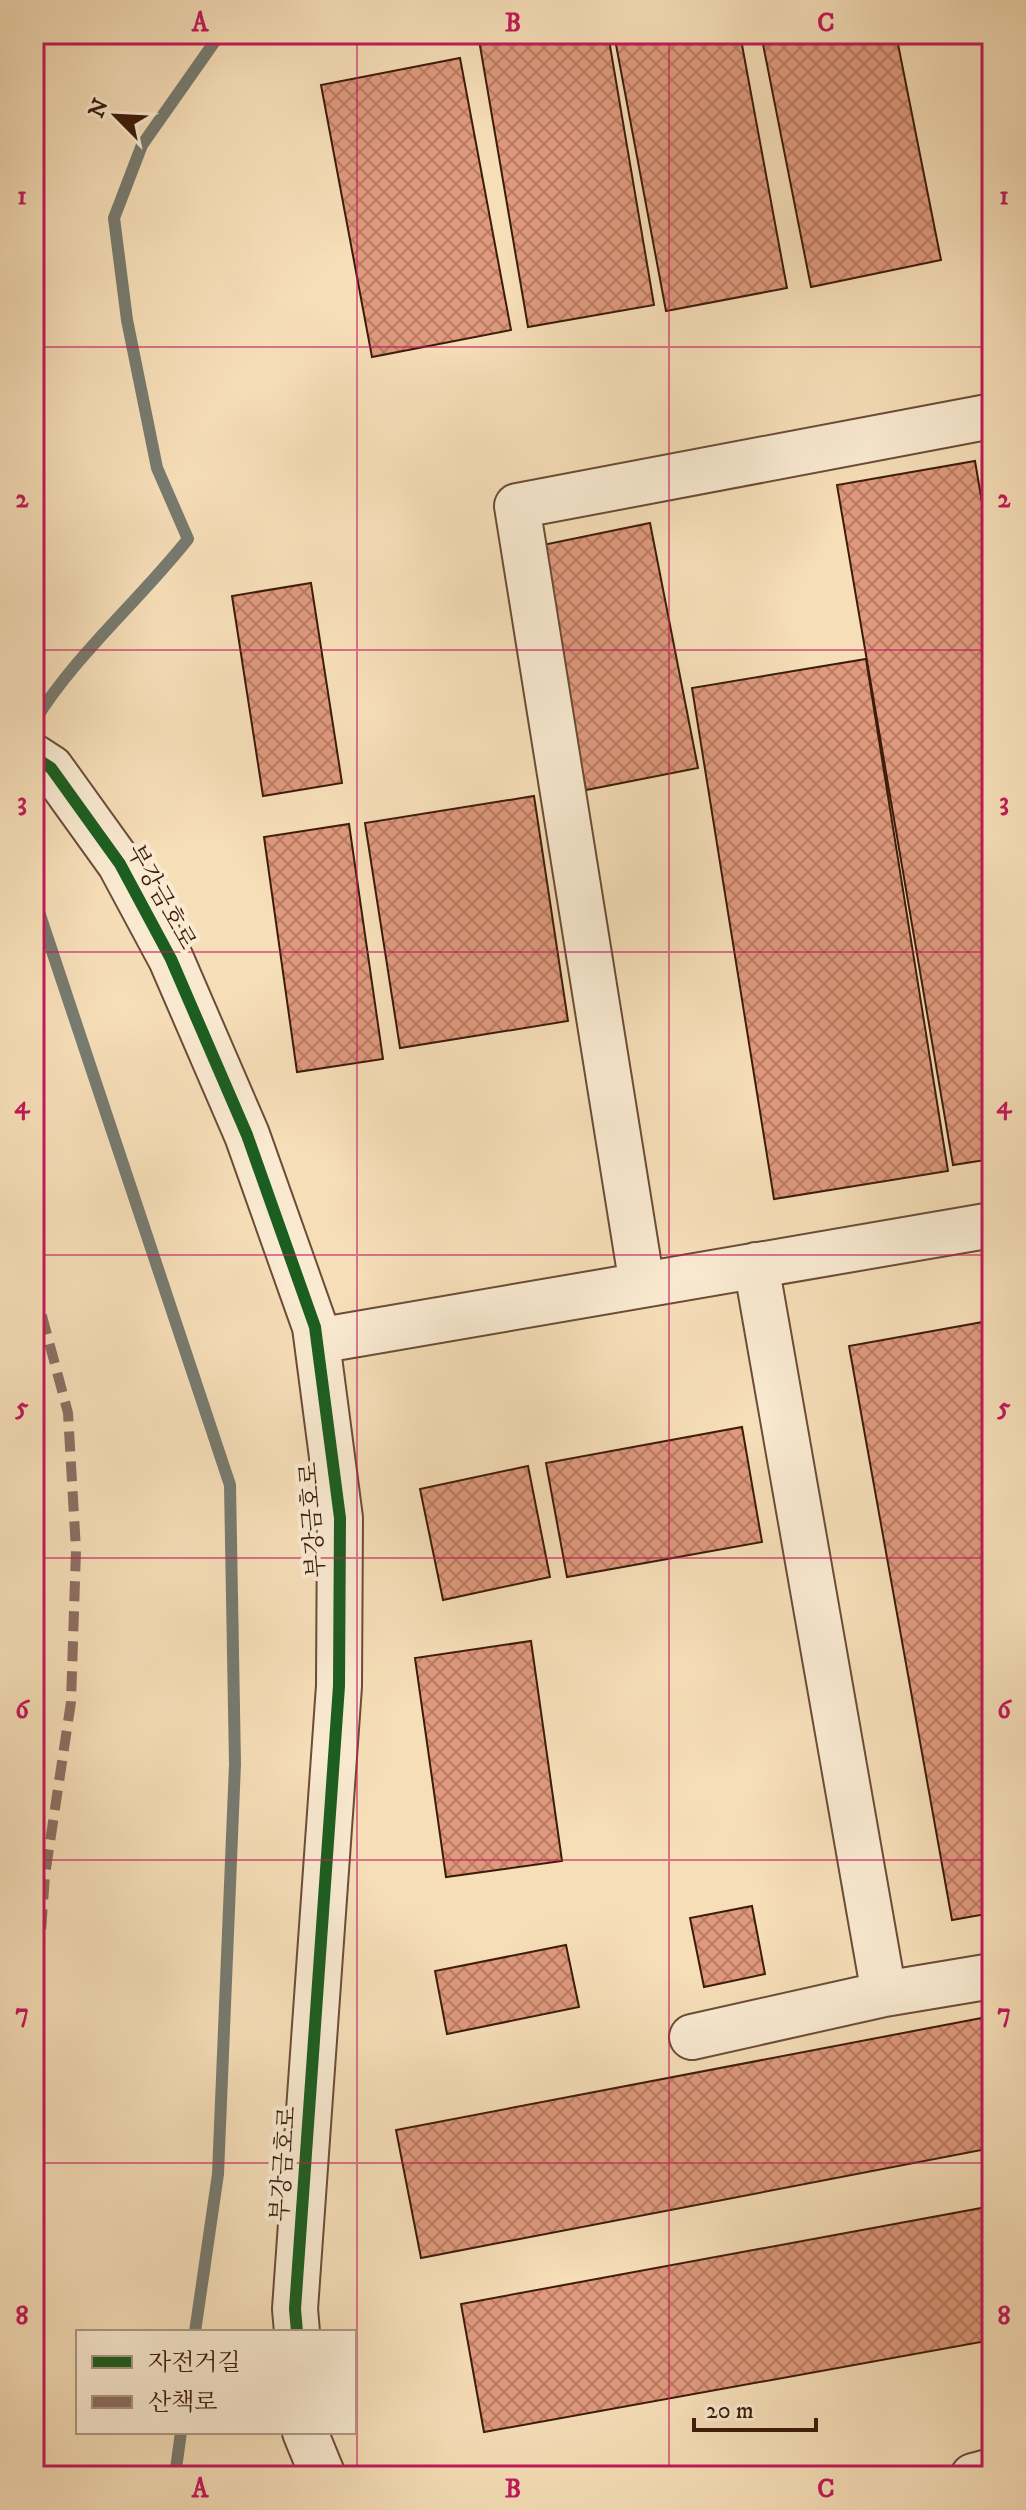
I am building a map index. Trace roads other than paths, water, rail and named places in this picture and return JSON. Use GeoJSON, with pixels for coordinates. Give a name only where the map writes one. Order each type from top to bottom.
{"type":"FeatureCollection","features":[{"type":"Feature","properties":{"kind":"street"},"geometry":{"type":"LineString","coordinates":[[642,1285],[517,506],[992,416]]}},
{"type":"Feature","properties":{"kind":"street","name":"부강금호로"},"geometry":{"type":"LineString","coordinates":[[42,762],[120,864],[171,959],[247,1135],[317,1341],[340,1518],[339,1686],[296,2294],[297,2330]]}},
{"type":"Feature","properties":{"kind":"street"},"geometry":{"type":"LineString","coordinates":[[317,1341],[992,1225]]}},
{"type":"Feature","properties":{"kind":"street"},"geometry":{"type":"LineString","coordinates":[[756,1265],[884,1994]]}},
{"type":"Feature","properties":{"kind":"street"},"geometry":{"type":"LineString","coordinates":[[692,2037],[884,1994],[992,1976]]}},
{"type":"Feature","properties":{"kind":"street"},"geometry":{"type":"LineString","coordinates":[[306,2434],[323,2476]]}},
{"type":"Feature","properties":{"kind":"street"},"geometry":{"type":"LineString","coordinates":[[973,2476],[992,2471]]}},
{"type":"Feature","properties":{"kind":"waterway"},"geometry":{"type":"LineString","coordinates":[[34,722],[68,674],[188,539],[157,468],[127,320],[114,218],[142,145],[220,34]]}},
{"type":"Feature","properties":{"kind":"waterway"},"geometry":{"type":"LineString","coordinates":[[34,897],[230,1485],[235,1764],[218,2174],[195,2330]]}},
{"type":"Feature","properties":{"kind":"waterway"},"geometry":{"type":"LineString","coordinates":[[175,2476],[181,2434]]}}]}
